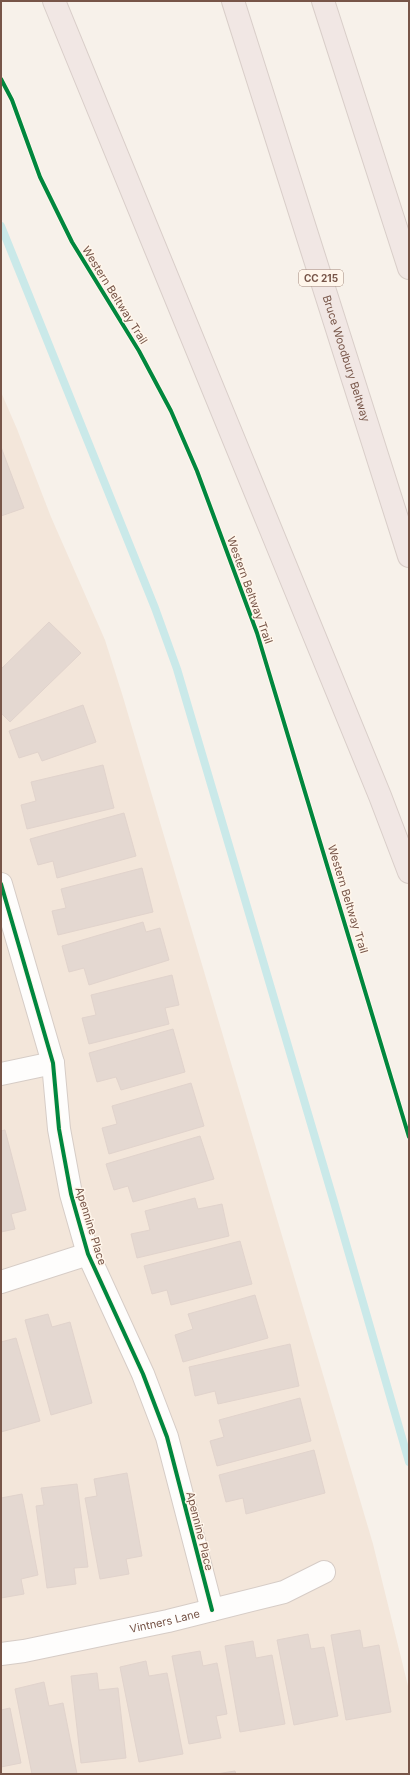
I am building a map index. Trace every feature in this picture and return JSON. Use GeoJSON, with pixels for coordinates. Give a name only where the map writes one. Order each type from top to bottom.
{"type":"FeatureCollection","features":[{"type":"Feature","properties":{"kind":"highway"},"geometry":{"type":"LineString","coordinates":[[54,1],[380,796],[409,872]]}},
{"type":"Feature","properties":{"kind":"highway","name":"Bruce Woodbury Beltway"},"geometry":{"type":"LineString","coordinates":[[233,1],[409,556]]}},
{"type":"Feature","properties":{"kind":"highway"},"geometry":{"type":"LineString","coordinates":[[323,1],[409,268]]}},
{"type":"Feature","properties":{"kind":"street","name":"Apennine Place"},"geometry":{"type":"LineString","coordinates":[[1,884],[53,1063],[60,1129],[71,1194],[88,1254],[143,1374],[167,1437],[212,1610]]}},
{"type":"Feature","properties":{"kind":"street"},"geometry":{"type":"LineString","coordinates":[[1,1074],[53,1063]]}},
{"type":"Feature","properties":{"kind":"street"},"geometry":{"type":"LineString","coordinates":[[1,1282],[88,1254]]}},
{"type":"Feature","properties":{"kind":"street","name":"Vintners Lane"},"geometry":{"type":"LineString","coordinates":[[1,1654],[24,1651],[160,1623],[284,1592],[324,1572]]}},
{"type":"Feature","properties":{"kind":"shaded area"},"geometry":{"type":"Polygon","coordinates":[[[1,392],[51,517],[105,640],[123,697],[373,1544],[409,1690],[409,1774],[1,1774],[1,392]]]}},
{"type":"Feature","properties":{"kind":"building"},"geometry":{"type":"Polygon","coordinates":[[[1,447],[24,508],[1,516],[1,447]]]}},
{"type":"Feature","properties":{"kind":"building"},"geometry":{"type":"Polygon","coordinates":[[[49,622],[81,653],[10,722],[1,713],[1,669],[49,622]]]}},
{"type":"Feature","properties":{"kind":"building"},"geometry":{"type":"Polygon","coordinates":[[[83,705],[96,742],[42,761],[38,752],[19,758],[9,731],[83,705]]]}},
{"type":"Feature","properties":{"kind":"building"},"geometry":{"type":"Polygon","coordinates":[[[103,765],[114,808],[27,829],[21,805],[36,801],[31,782],[103,765]]]}},
{"type":"Feature","properties":{"kind":"building"},"geometry":{"type":"Polygon","coordinates":[[[124,813],[136,856],[57,878],[53,861],[38,865],[30,839],[124,813]]]}},
{"type":"Feature","properties":{"kind":"building"},"geometry":{"type":"Polygon","coordinates":[[[142,868],[153,912],[58,935],[52,911],[66,908],[61,889],[142,868]]]}},
{"type":"Feature","properties":{"kind":"building"},"geometry":{"type":"Polygon","coordinates":[[[143,922],[146,932],[160,928],[169,960],[89,985],[84,968],[69,972],[62,946],[143,922]]]}},
{"type":"Feature","properties":{"kind":"building"},"geometry":{"type":"Polygon","coordinates":[[[172,975],[179,1005],[165,1008],[169,1024],[89,1044],[82,1018],[96,1015],[91,995],[172,975]]]}},
{"type":"Feature","properties":{"kind":"building"},"geometry":{"type":"Polygon","coordinates":[[[173,1029],[185,1072],[121,1090],[116,1077],[97,1082],[89,1053],[173,1029]]]}},
{"type":"Feature","properties":{"kind":"building"},"geometry":{"type":"Polygon","coordinates":[[[191,1083],[204,1126],[109,1154],[102,1128],[117,1124],[112,1106],[191,1083]]]}},
{"type":"Feature","properties":{"kind":"building"},"geometry":{"type":"Polygon","coordinates":[[[5,1130],[26,1210],[11,1214],[15,1229],[1,1232],[1,1131],[5,1130]]]}},
{"type":"Feature","properties":{"kind":"building"},"geometry":{"type":"Polygon","coordinates":[[[200,1136],[214,1179],[133,1202],[128,1186],[114,1190],[106,1164],[200,1136]]]}},
{"type":"Feature","properties":{"kind":"building"},"geometry":{"type":"Polygon","coordinates":[[[195,1198],[198,1209],[222,1204],[229,1236],[137,1258],[131,1234],[150,1230],[145,1211],[195,1198]]]}},
{"type":"Feature","properties":{"kind":"building"},"geometry":{"type":"Polygon","coordinates":[[[240,1241],[252,1284],[171,1305],[167,1290],[152,1294],[144,1266],[240,1241]]]}},
{"type":"Feature","properties":{"kind":"building"},"geometry":{"type":"Polygon","coordinates":[[[255,1295],[268,1338],[183,1362],[175,1335],[193,1329],[188,1314],[255,1295]]]}},
{"type":"Feature","properties":{"kind":"building"},"geometry":{"type":"Polygon","coordinates":[[[48,1314],[52,1327],[70,1322],[92,1403],[51,1415],[25,1320],[48,1314]]]}},
{"type":"Feature","properties":{"kind":"building"},"geometry":{"type":"Polygon","coordinates":[[[16,1338],[40,1421],[1,1432],[1,1342],[16,1338]]]}},
{"type":"Feature","properties":{"kind":"building"},"geometry":{"type":"Polygon","coordinates":[[[290,1344],[299,1386],[218,1404],[215,1391],[195,1396],[189,1367],[290,1344]]]}},
{"type":"Feature","properties":{"kind":"building"},"geometry":{"type":"Polygon","coordinates":[[[300,1398],[311,1441],[217,1466],[210,1441],[224,1437],[219,1420],[300,1398]]]}},
{"type":"Feature","properties":{"kind":"building"},"geometry":{"type":"Polygon","coordinates":[[[314,1450],[325,1493],[246,1514],[243,1498],[226,1502],[219,1475],[314,1450]]]}},
{"type":"Feature","properties":{"kind":"building"},"geometry":{"type":"Polygon","coordinates":[[[127,1473],[142,1556],[126,1559],[129,1574],[100,1579],[85,1498],[97,1496],[94,1479],[127,1473]]]}},
{"type":"Feature","properties":{"kind":"building"},"geometry":{"type":"Polygon","coordinates":[[[77,1484],[88,1567],[74,1568],[76,1584],[47,1588],[36,1506],[44,1505],[41,1488],[77,1484]]]}},
{"type":"Feature","properties":{"kind":"building"},"geometry":{"type":"Polygon","coordinates":[[[22,1494],[38,1575],[21,1579],[24,1594],[1,1598],[1,1498],[22,1494]]]}},
{"type":"Feature","properties":{"kind":"building"},"geometry":{"type":"Polygon","coordinates":[[[360,1630],[363,1648],[379,1645],[391,1712],[346,1720],[331,1635],[360,1630]]]}},
{"type":"Feature","properties":{"kind":"building"},"geometry":{"type":"Polygon","coordinates":[[[308,1634],[311,1649],[324,1647],[338,1716],[294,1725],[277,1640],[308,1634]]]}},
{"type":"Feature","properties":{"kind":"building"},"geometry":{"type":"Polygon","coordinates":[[[253,1641],[256,1658],[272,1655],[285,1724],[240,1732],[225,1646],[253,1641]]]}},
{"type":"Feature","properties":{"kind":"building"},"geometry":{"type":"Polygon","coordinates":[[[200,1651],[203,1666],[217,1663],[227,1714],[216,1716],[221,1738],[189,1744],[172,1656],[200,1651]]]}},
{"type":"Feature","properties":{"kind":"building"},"geometry":{"type":"Polygon","coordinates":[[[146,1661],[149,1676],[167,1673],[183,1754],[139,1762],[120,1667],[146,1661]]]}},
{"type":"Feature","properties":{"kind":"building"},"geometry":{"type":"Polygon","coordinates":[[[97,1673],[99,1690],[118,1688],[126,1758],[81,1763],[71,1676],[97,1673]]]}},
{"type":"Feature","properties":{"kind":"building"},"geometry":{"type":"Polygon","coordinates":[[[44,1682],[49,1706],[63,1703],[77,1774],[32,1774],[15,1689],[44,1682]]]}},
{"type":"Feature","properties":{"kind":"building"},"geometry":{"type":"Polygon","coordinates":[[[10,1708],[21,1763],[1,1767],[1,1710],[10,1708]]]}},
{"type":"Feature","properties":{"kind":"building"},"geometry":{"type":"Polygon","coordinates":[[[235,1771],[236,1774],[216,1774],[235,1771]]]}},
{"type":"Feature","properties":{"kind":"waterway"},"geometry":{"type":"LineString","coordinates":[[1,226],[155,608],[177,669],[409,1462]]}},
{"type":"Feature","properties":{"kind":"cycle path","name":"Western Beltway Trail"},"geometry":{"type":"LineString","coordinates":[[1,79],[12,100],[40,177],[72,242],[139,351],[171,411],[197,471],[257,633],[409,1137]]}},
{"type":"Feature","properties":{"kind":"cycle path"},"geometry":{"type":"LineString","coordinates":[[1,884],[53,1063],[59,1129],[71,1194],[88,1254],[143,1374],[167,1437],[212,1610]]}}]}
